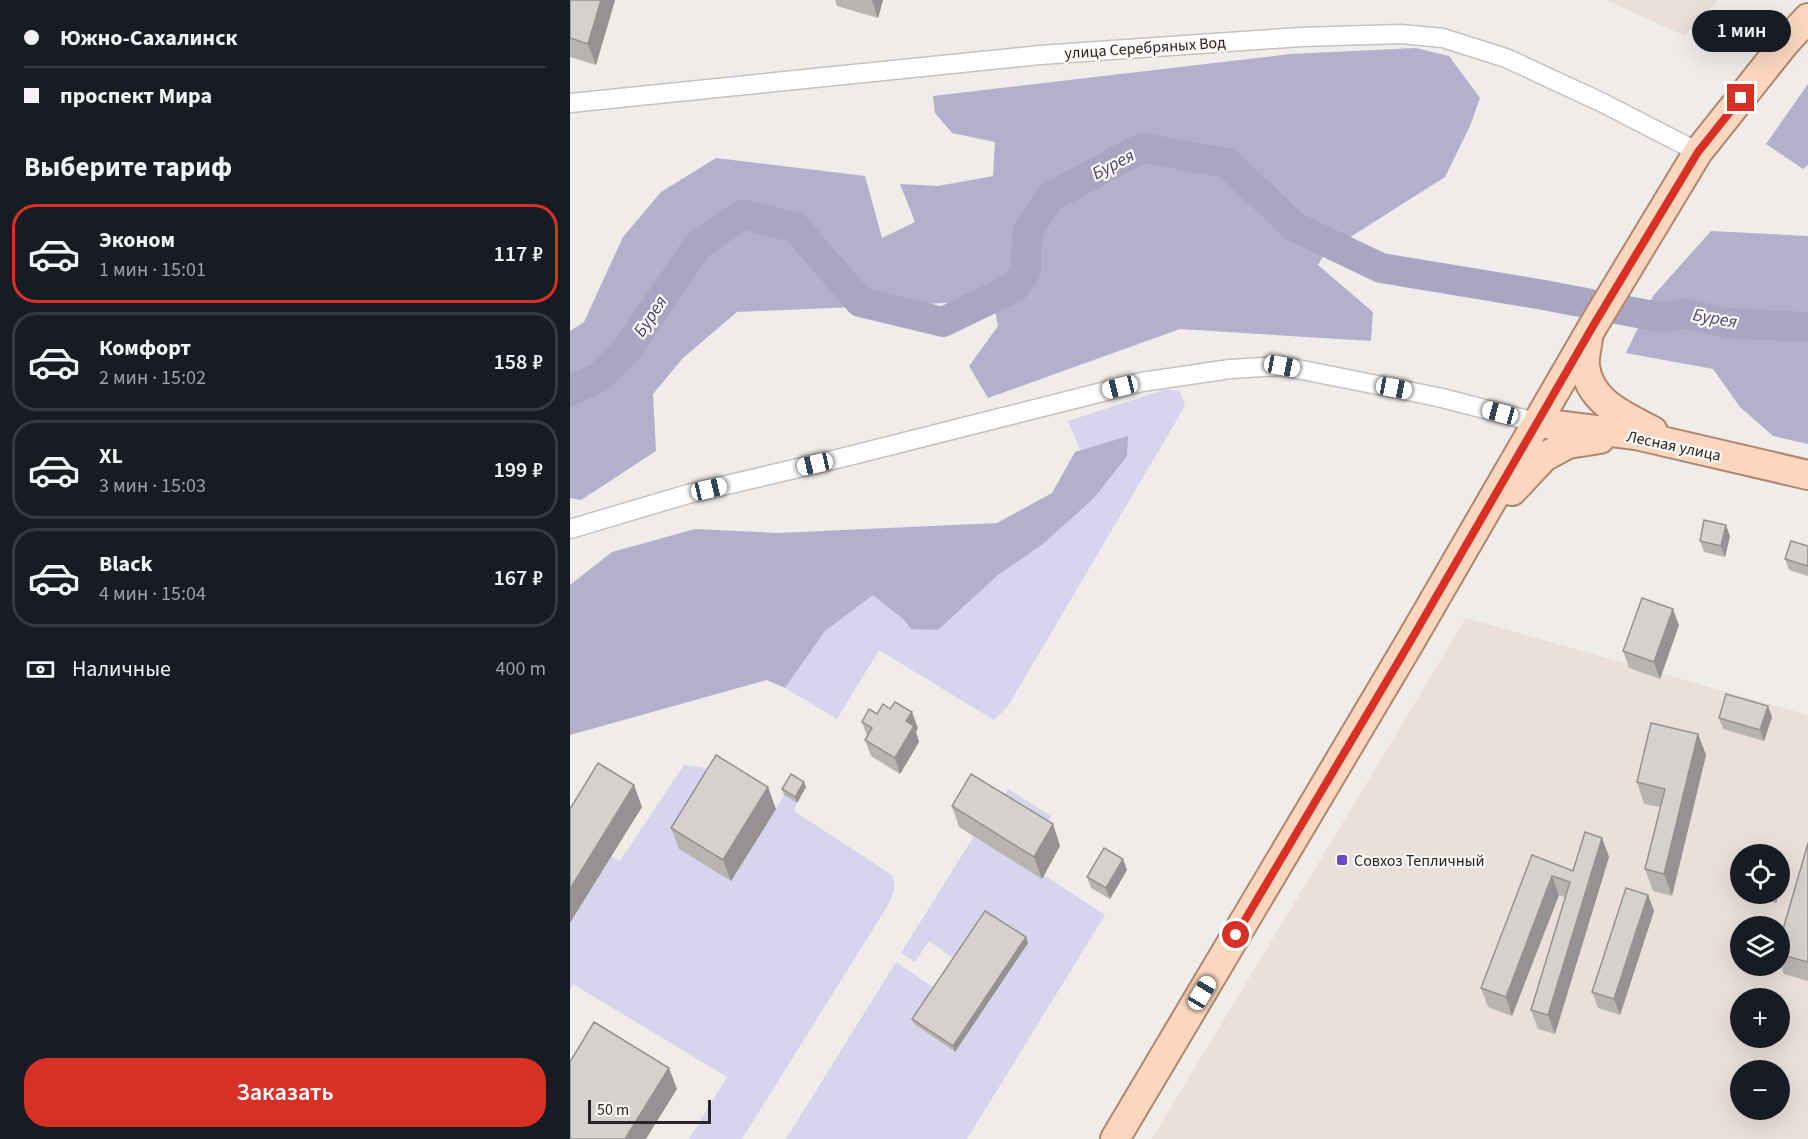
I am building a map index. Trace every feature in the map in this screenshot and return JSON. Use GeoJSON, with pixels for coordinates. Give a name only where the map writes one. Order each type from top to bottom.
{"type":"FeatureCollection","features":[{"type":"Feature","properties":{"kind":"main road"},"geometry":{"type":"LineString","coordinates":[[1114,1139],[1698,152],[1784,44],[1808,18]]}},
{"type":"Feature","properties":{"kind":"main road"},"geometry":{"type":"LineString","coordinates":[[1591,331],[1585,366],[1592,390],[1615,411],[1682,446]]}},
{"type":"Feature","properties":{"kind":"main road","name":"Лесная улица"},"geometry":{"type":"LineString","coordinates":[[1539,423],[1627,435],[1808,475]]}},
{"type":"Feature","properties":{"kind":"main road"},"geometry":{"type":"LineString","coordinates":[[1462,554],[1518,483],[1544,457],[1568,444],[1627,435]]}},
{"type":"Feature","properties":{"kind":"street","name":"улица Серебряных Вод"},"geometry":{"type":"LineString","coordinates":[[570,103],[1040,55],[1301,37],[1401,34],[1443,38],[1506,58],[1603,103],[1698,152]]}},
{"type":"Feature","properties":{"kind":"street"},"geometry":{"type":"LineString","coordinates":[[570,528],[688,494],[1142,382],[1230,369],[1282,366],[1438,397],[1539,423]]}},
{"type":"Feature","properties":{"kind":"shaded area"},"geometry":{"type":"Polygon","coordinates":[[[1606,0],[1718,0],[1685,36],[1606,0]]]}},
{"type":"Feature","properties":{"kind":"shaded area"},"geometry":{"type":"Polygon","coordinates":[[[1416,48],[1449,56],[1480,98],[1470,126],[1445,177],[1325,253],[1318,265],[1373,312],[1371,341],[1180,329],[988,398],[969,366],[998,326],[993,301],[737,312],[683,358],[653,394],[656,451],[581,500],[570,498],[570,331],[584,322],[623,237],[661,192],[716,158],[865,176],[882,238],[915,222],[900,184],[938,186],[993,176],[995,142],[952,133],[935,113],[933,96],[1291,54],[1416,48]]]}},
{"type":"Feature","properties":{"kind":"shaded area"},"geometry":{"type":"Polygon","coordinates":[[[1808,84],[1808,165],[1803,169],[1766,144],[1808,84]]]}},
{"type":"Feature","properties":{"kind":"shaded area"},"geometry":{"type":"Polygon","coordinates":[[[1711,231],[1808,236],[1808,444],[1773,436],[1740,407],[1713,369],[1626,353],[1653,296],[1711,231]]]}},
{"type":"Feature","properties":{"kind":"shaded area"},"geometry":{"type":"Polygon","coordinates":[[[1166,389],[1180,391],[1185,406],[1008,706],[994,720],[879,650],[837,719],[785,688],[825,631],[873,594],[904,620],[1089,471],[1068,421],[1166,389]]]}},
{"type":"Feature","properties":{"kind":"shaded area"},"geometry":{"type":"Polygon","coordinates":[[[1128,436],[1127,456],[1094,498],[1043,544],[998,575],[938,630],[911,629],[904,620],[873,595],[825,631],[785,688],[767,680],[570,735],[570,585],[612,552],[695,529],[777,533],[997,523],[1052,493],[1075,452],[1128,436]]]}},
{"type":"Feature","properties":{"kind":"shaded area"},"geometry":{"type":"Polygon","coordinates":[[[1466,618],[1808,715],[1808,1139],[1152,1139],[1466,618]]]}},
{"type":"Feature","properties":{"kind":"shaded area"},"geometry":{"type":"Polygon","coordinates":[[[684,765],[714,769],[776,809],[784,795],[797,803],[794,811],[892,875],[894,880],[893,893],[885,910],[742,1139],[689,1139],[727,1077],[573,984],[570,989],[570,923],[611,856],[620,861],[684,765]]]}},
{"type":"Feature","properties":{"kind":"shaded area"},"geometry":{"type":"Polygon","coordinates":[[[1008,789],[1051,816],[1041,834],[997,807],[1008,789]]]}},
{"type":"Feature","properties":{"kind":"shaded area"},"geometry":{"type":"Polygon","coordinates":[[[974,836],[1042,878],[1044,875],[1105,915],[967,1139],[786,1139],[896,962],[937,990],[914,1024],[954,1052],[1028,943],[957,961],[929,941],[915,962],[901,953],[974,836]]]}},
{"type":"Feature","properties":{"kind":"building"},"geometry":{"type":"Polygon","coordinates":[[[570,0],[601,0],[588,44],[570,38],[570,0]]]}},
{"type":"Feature","properties":{"kind":"building"},"geometry":{"type":"Polygon","coordinates":[[[1704,520],[1726,525],[1721,546],[1700,541],[1704,520]]]}},
{"type":"Feature","properties":{"kind":"building"},"geometry":{"type":"Polygon","coordinates":[[[1791,541],[1808,546],[1808,566],[1785,559],[1791,541]]]}},
{"type":"Feature","properties":{"kind":"building"},"geometry":{"type":"Polygon","coordinates":[[[1642,598],[1673,609],[1654,662],[1623,651],[1642,598]]]}},
{"type":"Feature","properties":{"kind":"building"},"geometry":{"type":"Polygon","coordinates":[[[1726,694],[1768,706],[1760,730],[1719,718],[1726,694]]]}},
{"type":"Feature","properties":{"kind":"building"},"geometry":{"type":"Polygon","coordinates":[[[895,702],[912,712],[906,721],[914,726],[895,758],[865,740],[872,728],[862,722],[869,709],[877,714],[883,704],[890,709],[895,702]]]}},
{"type":"Feature","properties":{"kind":"building"},"geometry":{"type":"Polygon","coordinates":[[[1651,723],[1698,734],[1664,874],[1645,869],[1665,789],[1637,782],[1651,723]]]}},
{"type":"Feature","properties":{"kind":"building"},"geometry":{"type":"Polygon","coordinates":[[[716,755],[768,787],[723,860],[671,828],[716,755]]]}},
{"type":"Feature","properties":{"kind":"building"},"geometry":{"type":"Polygon","coordinates":[[[598,763],[634,785],[570,889],[570,809],[598,763]]]}},
{"type":"Feature","properties":{"kind":"building"},"geometry":{"type":"Polygon","coordinates":[[[791,774],[804,782],[795,797],[782,789],[791,774]]]}},
{"type":"Feature","properties":{"kind":"building"},"geometry":{"type":"Polygon","coordinates":[[[971,774],[1053,824],[1034,857],[952,806],[971,774]]]}},
{"type":"Feature","properties":{"kind":"building"},"geometry":{"type":"Polygon","coordinates":[[[1585,832],[1602,838],[1548,1015],[1531,1010],[1570,882],[1552,876],[1506,997],[1481,988],[1532,855],[1573,871],[1585,832]]]}},
{"type":"Feature","properties":{"kind":"building"},"geometry":{"type":"Polygon","coordinates":[[[1808,843],[1808,962],[1790,957],[1790,916],[1787,916],[1808,843]]]}},
{"type":"Feature","properties":{"kind":"building"},"geometry":{"type":"Polygon","coordinates":[[[1104,848],[1123,859],[1106,888],[1087,877],[1104,848]]]}},
{"type":"Feature","properties":{"kind":"building"},"geometry":{"type":"Polygon","coordinates":[[[1626,888],[1648,895],[1614,999],[1592,992],[1626,888]]]}},
{"type":"Feature","properties":{"kind":"building"},"geometry":{"type":"Polygon","coordinates":[[[985,911],[1026,937],[953,1046],[912,1019],[985,911]]]}},
{"type":"Feature","properties":{"kind":"building"},"geometry":{"type":"Polygon","coordinates":[[[594,1022],[669,1068],[625,1139],[570,1138],[570,1062],[594,1022]]]}},
{"type":"Feature","properties":{"kind":"waterway","name":"Бурея"},"geometry":{"type":"LineString","coordinates":[[570,391],[599,377],[626,351],[698,245],[743,214],[796,228],[860,302],[943,322],[1015,287],[1026,270],[1027,232],[1050,197],[1142,148],[1227,163],[1295,227],[1381,268],[1664,318],[1685,313],[1724,323],[1808,327]]}},
{"type":"Feature","properties":{"kind":"place","name":"Совхоз Тепличный"},"geometry":{"type":"Point","coordinates":[1342,860]}},
{"type":"Feature","properties":{"kind":"route"},"geometry":{"type":"LineString","coordinates":[[1236,935],[1539,423],[1593,326],[1698,152],[1741,98]]}}]}
